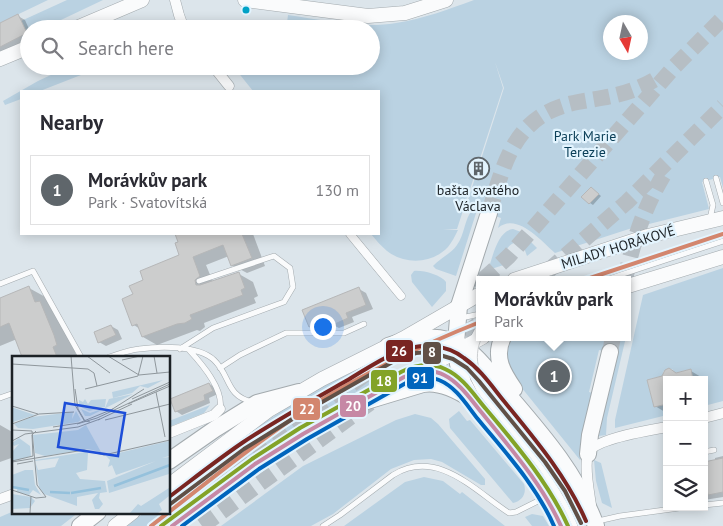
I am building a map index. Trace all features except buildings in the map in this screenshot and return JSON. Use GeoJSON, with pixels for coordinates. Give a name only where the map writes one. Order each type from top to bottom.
{"type":"FeatureCollection","features":[{"type":"Feature","properties":{"kind":"main road"},"geometry":{"type":"LineString","coordinates":[[95,20],[142,0]]}},
{"type":"Feature","properties":{"kind":"main road"},"geometry":{"type":"LineString","coordinates":[[245,0],[368,16],[405,13],[446,0]]}},
{"type":"Feature","properties":{"kind":"main road"},"geometry":{"type":"LineString","coordinates":[[0,59],[20,51]]}},
{"type":"Feature","properties":{"kind":"main road"},"geometry":{"type":"LineString","coordinates":[[489,213],[458,312],[467,345],[550,443]]}},
{"type":"Feature","properties":{"kind":"main road","name":"MILADY HORÁKOVÉ"},"geometry":{"type":"LineString","coordinates":[[526,276],[648,236],[723,218]]}},
{"type":"Feature","properties":{"kind":"main road"},"geometry":{"type":"LineString","coordinates":[[631,285],[723,256]]}},
{"type":"Feature","properties":{"kind":"main road"},"geometry":{"type":"LineString","coordinates":[[170,484],[243,428],[299,392],[436,319],[458,312],[476,297]]}},
{"type":"Feature","properties":{"kind":"main road"},"geometry":{"type":"LineString","coordinates":[[388,346],[426,338],[448,340],[467,345]]}},
{"type":"Feature","properties":{"kind":"main road"},"geometry":{"type":"LineString","coordinates":[[502,341],[498,353],[500,365],[505,376],[571,476],[594,522]]}},
{"type":"Feature","properties":{"kind":"main road"},"geometry":{"type":"LineString","coordinates":[[467,345],[460,376],[466,389],[473,401],[549,496],[564,526]]}},
{"type":"Feature","properties":{"kind":"main road"},"geometry":{"type":"LineString","coordinates":[[175,526],[270,454],[292,440],[467,345]]}},
{"type":"Feature","properties":{"kind":"main road"},"geometry":{"type":"LineString","coordinates":[[588,454],[590,436],[610,352]]}},
{"type":"Feature","properties":{"kind":"main road"},"geometry":{"type":"LineString","coordinates":[[360,403],[432,383],[453,389],[473,401]]}},
{"type":"Feature","properties":{"kind":"main road"},"geometry":{"type":"LineString","coordinates":[[170,460],[257,403],[299,392]]}},
{"type":"Feature","properties":{"kind":"main road"},"geometry":{"type":"LineString","coordinates":[[80,526],[95,514]]}},
{"type":"Feature","properties":{"kind":"main road"},"geometry":{"type":"LineString","coordinates":[[115,526],[130,514]]}},
{"type":"Feature","properties":{"kind":"street"},"geometry":{"type":"LineString","coordinates":[[176,0],[181,20]]}},
{"type":"Feature","properties":{"kind":"street"},"geometry":{"type":"LineString","coordinates":[[221,75],[231,88]]}},
{"type":"Feature","properties":{"kind":"street"},"geometry":{"type":"LineString","coordinates":[[351,235],[401,296]]}},
{"type":"Feature","properties":{"kind":"street"},"geometry":{"type":"LineString","coordinates":[[170,433],[214,415],[220,409]]}},
{"type":"Feature","properties":{"kind":"street"},"geometry":{"type":"LineString","coordinates":[[708,417],[723,413]]}},
{"type":"Feature","properties":{"kind":"street"},"geometry":{"type":"LineString","coordinates":[[594,522],[588,475],[588,454],[594,446],[603,442],[663,427]]}},
{"type":"Feature","properties":{"kind":"street"},"geometry":{"type":"LineString","coordinates":[[0,499],[12,495]]}},
{"type":"Feature","properties":{"kind":"lane"},"geometry":{"type":"LineString","coordinates":[[716,178],[723,203]]}},
{"type":"Feature","properties":{"kind":"lane"},"geometry":{"type":"LineString","coordinates":[[706,181],[713,207],[711,217],[707,222]]}},
{"type":"Feature","properties":{"kind":"lane"},"geometry":{"type":"LineString","coordinates":[[595,276],[723,234]]}},
{"type":"Feature","properties":{"kind":"lane"},"geometry":{"type":"LineString","coordinates":[[617,276],[723,241]]}},
{"type":"Feature","properties":{"kind":"lane"},"geometry":{"type":"LineString","coordinates":[[180,348],[213,328],[284,302],[293,287],[290,268],[274,256],[198,281]]}},
{"type":"Feature","properties":{"kind":"lane"},"geometry":{"type":"LineString","coordinates":[[0,284],[33,271],[80,356]]}},
{"type":"Feature","properties":{"kind":"lane"},"geometry":{"type":"LineString","coordinates":[[458,312],[476,314]]}},
{"type":"Feature","properties":{"kind":"lane"},"geometry":{"type":"LineString","coordinates":[[220,368],[240,354],[286,333],[344,333],[364,324]]}},
{"type":"Feature","properties":{"kind":"lane"},"geometry":{"type":"LineString","coordinates":[[476,331],[467,345],[476,384],[487,401],[551,480],[576,526]]}},
{"type":"Feature","properties":{"kind":"lane"},"geometry":{"type":"LineString","coordinates":[[114,356],[138,349],[164,347],[202,352],[215,361],[235,394],[257,403]]}},
{"type":"Feature","properties":{"kind":"lane"},"geometry":{"type":"LineString","coordinates":[[189,350],[210,375],[220,399],[220,409]]}},
{"type":"Feature","properties":{"kind":"lane"},"geometry":{"type":"LineString","coordinates":[[0,398],[12,394]]}},
{"type":"Feature","properties":{"kind":"lane"},"geometry":{"type":"LineString","coordinates":[[708,451],[714,450]]}},
{"type":"Feature","properties":{"kind":"lane"},"geometry":{"type":"LineString","coordinates":[[323,526],[393,474],[415,466],[433,466],[449,472],[509,513],[516,512],[549,496]]}},
{"type":"Feature","properties":{"kind":"lane"},"geometry":{"type":"LineString","coordinates":[[708,505],[723,503]]}},
{"type":"Feature","properties":{"kind":"lane"},"geometry":{"type":"LineString","coordinates":[[594,522],[663,509]]}},
{"type":"Feature","properties":{"kind":"green space"},"geometry":{"type":"Polygon","coordinates":[[[0,0],[48,0],[0,23],[0,0]]]}},
{"type":"Feature","properties":{"kind":"green space"},"geometry":{"type":"Polygon","coordinates":[[[67,0],[103,0],[61,20],[23,20],[67,0]]]}},
{"type":"Feature","properties":{"kind":"green space","name":"Park Marie Terezie"},"geometry":{"type":"Polygon","coordinates":[[[474,0],[723,0],[723,188],[720,177],[702,182],[709,209],[629,229],[555,253],[521,226],[513,223],[505,224],[498,228],[501,218],[477,210],[456,276],[436,269],[433,266],[457,245],[473,209],[466,206],[504,88],[495,62],[503,88],[457,229],[443,230],[458,230],[448,247],[434,257],[418,261],[394,256],[372,235],[380,235],[380,90],[252,90],[240,75],[380,75],[380,25],[416,19],[474,0]]]}},
{"type":"Feature","properties":{"kind":"green space"},"geometry":{"type":"Polygon","coordinates":[[[288,15],[322,20],[287,20],[288,15]]]}},
{"type":"Feature","properties":{"kind":"green space"},"geometry":{"type":"Polygon","coordinates":[[[51,75],[81,75],[43,90],[22,90],[51,75]]]}},
{"type":"Feature","properties":{"kind":"green space"},"geometry":{"type":"Polygon","coordinates":[[[20,91],[20,99],[5,105],[3,101],[20,91]]]}},
{"type":"Feature","properties":{"kind":"green space"},"geometry":{"type":"Polygon","coordinates":[[[513,229],[521,232],[537,248],[527,256],[523,245],[519,243],[512,244],[507,249],[510,263],[488,270],[499,239],[503,234],[513,229]]]}},
{"type":"Feature","properties":{"kind":"green space"},"geometry":{"type":"Polygon","coordinates":[[[723,268],[723,401],[708,405],[708,376],[692,376],[691,369],[675,373],[672,369],[667,369],[663,372],[663,376],[647,380],[654,407],[663,405],[663,416],[615,428],[615,420],[643,295],[723,268]]]}},
{"type":"Feature","properties":{"kind":"green space"},"geometry":{"type":"Polygon","coordinates":[[[414,271],[432,274],[444,279],[446,282],[446,291],[432,307],[412,282],[411,275],[414,271]]]}},
{"type":"Feature","properties":{"kind":"green space"},"geometry":{"type":"Polygon","coordinates":[[[509,341],[625,341],[607,418],[606,435],[599,436],[616,354],[599,350],[589,392],[592,393],[580,460],[517,382],[504,359],[509,341]]]}},
{"type":"Feature","properties":{"kind":"green space"},"geometry":{"type":"Polygon","coordinates":[[[370,361],[382,384],[201,498],[163,526],[127,526],[142,514],[170,514],[170,493],[248,434],[314,391],[370,361]]]}},
{"type":"Feature","properties":{"kind":"green space"},"geometry":{"type":"Polygon","coordinates":[[[210,405],[204,413],[170,427],[170,421],[210,405]]]}},
{"type":"Feature","properties":{"kind":"green space"},"geometry":{"type":"Polygon","coordinates":[[[459,411],[467,421],[470,420],[524,484],[524,494],[519,501],[513,503],[450,428],[449,419],[459,411]]]}},
{"type":"Feature","properties":{"kind":"green space"},"geometry":{"type":"Polygon","coordinates":[[[415,414],[431,418],[438,424],[485,479],[485,485],[481,485],[442,462],[431,459],[414,460],[391,469],[333,514],[311,526],[221,526],[303,466],[396,420],[415,414]]]}},
{"type":"Feature","properties":{"kind":"green space"},"geometry":{"type":"Polygon","coordinates":[[[594,460],[601,463],[612,508],[602,503],[596,481],[594,460]]]}},
{"type":"Feature","properties":{"kind":"green space"},"geometry":{"type":"Polygon","coordinates":[[[424,477],[443,481],[460,494],[462,492],[505,526],[344,526],[405,482],[424,477]]]}},
{"type":"Feature","properties":{"kind":"green space"},"geometry":{"type":"Polygon","coordinates":[[[12,512],[12,514],[76,514],[61,526],[0,526],[0,517],[12,512]]]}},
{"type":"Feature","properties":{"kind":"green space"},"geometry":{"type":"Polygon","coordinates":[[[532,514],[543,516],[549,526],[532,526],[525,517],[532,514]]]}},
{"type":"Feature","properties":{"kind":"tunnel"},"geometry":{"type":"LineString","coordinates":[[487,276],[509,256],[675,66],[723,18]]}},
{"type":"Feature","properties":{"kind":"tunnel"},"geometry":{"type":"LineString","coordinates":[[489,213],[508,158],[526,128],[540,117],[557,108],[630,91],[661,76]]}},
{"type":"Feature","properties":{"kind":"tunnel"},"geometry":{"type":"LineString","coordinates":[[548,271],[627,202],[723,106]]}},
{"type":"Feature","properties":{"kind":"tunnel"},"geometry":{"type":"LineString","coordinates":[[626,276],[641,223],[666,171]]}},
{"type":"Feature","properties":{"kind":"tunnel"},"geometry":{"type":"LineString","coordinates":[[458,303],[476,286]]}},
{"type":"Feature","properties":{"kind":"tunnel"},"geometry":{"type":"LineString","coordinates":[[426,363],[476,326]]}},
{"type":"Feature","properties":{"kind":"tunnel"},"geometry":{"type":"LineString","coordinates":[[158,526],[412,340]]}},
{"type":"Feature","properties":{"kind":"tunnel"},"geometry":{"type":"LineString","coordinates":[[610,352],[612,341]]}},
{"type":"Feature","properties":{"kind":"tunnel"},"geometry":{"type":"LineString","coordinates":[[202,526],[371,402]]}},
{"type":"Feature","properties":{"kind":"tram line"},"geometry":{"type":"LineString","coordinates":[[480,341],[477,354],[479,369],[495,399]]}},
{"type":"Feature","properties":{"kind":"transit line","name":"22"},"geometry":{"type":"LineString","coordinates":[[596,276],[723,234]]}},
{"type":"Feature","properties":{"kind":"transit line","name":"22"},"geometry":{"type":"LineString","coordinates":[[170,511],[251,449],[313,405],[353,381],[395,360],[476,324]]}},
{"type":"Feature","properties":{"kind":"transit line","name":"26"},"geometry":{"type":"LineString","coordinates":[[170,496],[223,456],[255,435],[387,357],[410,348],[433,346],[457,353],[470,362],[485,378],[549,458],[569,488],[586,521]]}},
{"type":"Feature","properties":{"kind":"transit line","name":"8"},"geometry":{"type":"LineString","coordinates":[[170,504],[244,449],[294,418],[396,360],[416,353],[430,352],[453,359],[467,368],[479,381],[545,462],[565,491],[581,523]]}},
{"type":"Feature","properties":{"kind":"transit line","name":"18"},"geometry":{"type":"LineString","coordinates":[[161,526],[252,459],[300,428],[401,372],[417,366],[428,365],[451,372],[468,387],[531,465],[551,494],[568,526]]}},
{"type":"Feature","properties":{"kind":"transit line","name":"20"},"geometry":{"type":"LineString","coordinates":[[172,526],[255,464],[303,434],[404,377],[429,371],[450,378],[469,397],[535,481],[561,526]]}},
{"type":"Feature","properties":{"kind":"transit line","name":"91"},"geometry":{"type":"LineString","coordinates":[[182,526],[259,469],[307,439],[406,383],[427,377],[435,378],[445,383],[460,396],[529,483],[554,526]]}},
{"type":"Feature","properties":{"kind":"transit line","name":"22"},"geometry":{"type":"LineString","coordinates":[[151,526],[167,514]]}},
{"type":"Feature","properties":{"kind":"place","name":"bašta svatého Václava"},"geometry":{"type":"Point","coordinates":[478,168]}},
{"type":"Feature","properties":{"kind":"place","name":"Morávkův park"},"geometry":{"type":"Point","coordinates":[554,376]}}]}
